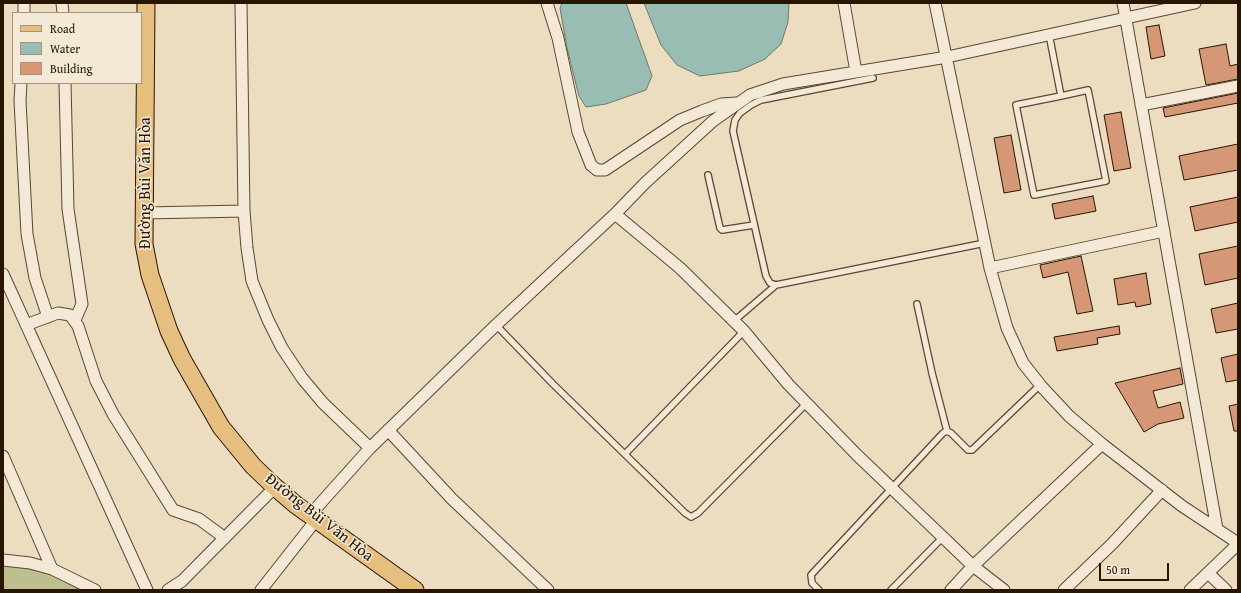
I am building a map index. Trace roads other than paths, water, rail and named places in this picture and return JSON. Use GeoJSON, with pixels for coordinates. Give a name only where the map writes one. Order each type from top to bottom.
{"type":"FeatureCollection","features":[{"type":"Feature","properties":{"kind":"main road","name":"Đường Bùi Văn Hòa"},"geometry":{"type":"LineString","coordinates":[[146,3],[144,244],[150,276],[169,331],[182,359],[221,427],[249,461],[275,487],[313,518],[404,587]]}},
{"type":"Feature","properties":{"kind":"street"},"geometry":{"type":"LineString","coordinates":[[241,3],[244,211],[246,248],[252,281],[268,320],[282,348],[302,378],[323,403],[370,448]]}},
{"type":"Feature","properties":{"kind":"street"},"geometry":{"type":"LineString","coordinates":[[547,3],[558,38],[578,132],[591,165],[597,170],[605,170],[680,120],[702,110],[721,104],[737,103]]}},
{"type":"Feature","properties":{"kind":"street"},"geometry":{"type":"LineString","coordinates":[[844,3],[856,72]]}},
{"type":"Feature","properties":{"kind":"street"},"geometry":{"type":"LineString","coordinates":[[935,3],[990,268],[1007,328],[1023,363],[1040,385],[1069,416],[1102,444],[1162,490],[1238,544],[1190,590]]}},
{"type":"Feature","properties":{"kind":"street"},"geometry":{"type":"LineString","coordinates":[[1123,3],[1217,529]]}},
{"type":"Feature","properties":{"kind":"street"},"geometry":{"type":"LineString","coordinates":[[261,590],[313,518],[370,448],[615,214],[645,183],[701,132],[737,103],[750,95],[783,84],[947,57],[1195,3]]}},
{"type":"Feature","properties":{"kind":"street"},"geometry":{"type":"LineString","coordinates":[[21,84],[20,101],[27,234],[35,278],[48,317]]}},
{"type":"Feature","properties":{"kind":"street"},"geometry":{"type":"LineString","coordinates":[[65,84],[68,209],[82,304],[75,320]]}},
{"type":"Feature","properties":{"kind":"street"},"geometry":{"type":"LineString","coordinates":[[1141,105],[1238,86]]}},
{"type":"Feature","properties":{"kind":"street"},"geometry":{"type":"LineString","coordinates":[[144,213],[244,211]]}},
{"type":"Feature","properties":{"kind":"street"},"geometry":{"type":"LineString","coordinates":[[615,214],[680,268],[744,331],[788,384],[857,456],[973,566],[1004,590]]}},
{"type":"Feature","properties":{"kind":"street"},"geometry":{"type":"LineString","coordinates":[[990,268],[1164,231]]}},
{"type":"Feature","properties":{"kind":"street"},"geometry":{"type":"LineString","coordinates":[[3,274],[146,590]]}},
{"type":"Feature","properties":{"kind":"street"},"geometry":{"type":"LineString","coordinates":[[26,325],[58,313],[70,314],[78,326],[96,381],[113,414],[173,510],[199,519],[226,538]]}},
{"type":"Feature","properties":{"kind":"street"},"geometry":{"type":"LineString","coordinates":[[388,430],[452,500],[548,590]]}},
{"type":"Feature","properties":{"kind":"street"},"geometry":{"type":"LineString","coordinates":[[951,590],[973,566],[1102,444]]}},
{"type":"Feature","properties":{"kind":"street"},"geometry":{"type":"LineString","coordinates":[[3,456],[52,569]]}},
{"type":"Feature","properties":{"kind":"street"},"geometry":{"type":"LineString","coordinates":[[168,590],[182,581],[275,487]]}},
{"type":"Feature","properties":{"kind":"street"},"geometry":{"type":"LineString","coordinates":[[1064,590],[1112,544],[1162,490]]}},
{"type":"Feature","properties":{"kind":"street"},"geometry":{"type":"LineString","coordinates":[[3,560],[30,563],[52,569],[94,590]]}},
{"type":"Feature","properties":{"kind":"street"},"geometry":{"type":"LineString","coordinates":[[1208,573],[1226,590]]}},
{"type":"Feature","properties":{"kind":"lane"},"geometry":{"type":"LineString","coordinates":[[1049,34],[1062,96]]}},
{"type":"Feature","properties":{"kind":"lane"},"geometry":{"type":"LineString","coordinates":[[776,285],[770,283],[766,276],[734,131],[735,120],[740,113],[761,100],[873,78]]}},
{"type":"Feature","properties":{"kind":"lane"},"geometry":{"type":"LineString","coordinates":[[1088,90],[1106,180],[1034,195],[1016,105],[1062,96],[1088,90]]}},
{"type":"Feature","properties":{"kind":"lane"},"geometry":{"type":"LineString","coordinates":[[708,175],[720,228],[722,230],[754,225]]}},
{"type":"Feature","properties":{"kind":"lane"},"geometry":{"type":"LineString","coordinates":[[734,321],[776,285],[985,243]]}},
{"type":"Feature","properties":{"kind":"lane"},"geometry":{"type":"LineString","coordinates":[[917,304],[932,373],[947,431],[951,433],[968,450],[972,450],[1040,385]]}},
{"type":"Feature","properties":{"kind":"lane"},"geometry":{"type":"LineString","coordinates":[[496,326],[553,384],[685,513],[691,517],[698,513],[806,403]]}},
{"type":"Feature","properties":{"kind":"lane"},"geometry":{"type":"LineString","coordinates":[[625,454],[744,331]]}},
{"type":"Feature","properties":{"kind":"lane"},"geometry":{"type":"LineString","coordinates":[[819,590],[812,583],[811,575],[943,433],[947,431]]}},
{"type":"Feature","properties":{"kind":"lane"},"geometry":{"type":"LineString","coordinates":[[891,590],[943,537]]}},
{"type":"Feature","properties":{"kind":"water"},"geometry":{"type":"Polygon","coordinates":[[[562,3],[626,3],[652,76],[646,90],[606,104],[586,107],[579,96],[567,48],[560,8],[562,3]]]}},
{"type":"Feature","properties":{"kind":"water"},"geometry":{"type":"Polygon","coordinates":[[[644,3],[789,3],[788,22],[781,44],[765,59],[739,71],[700,76],[677,65],[661,45],[644,3]]]}}]}
